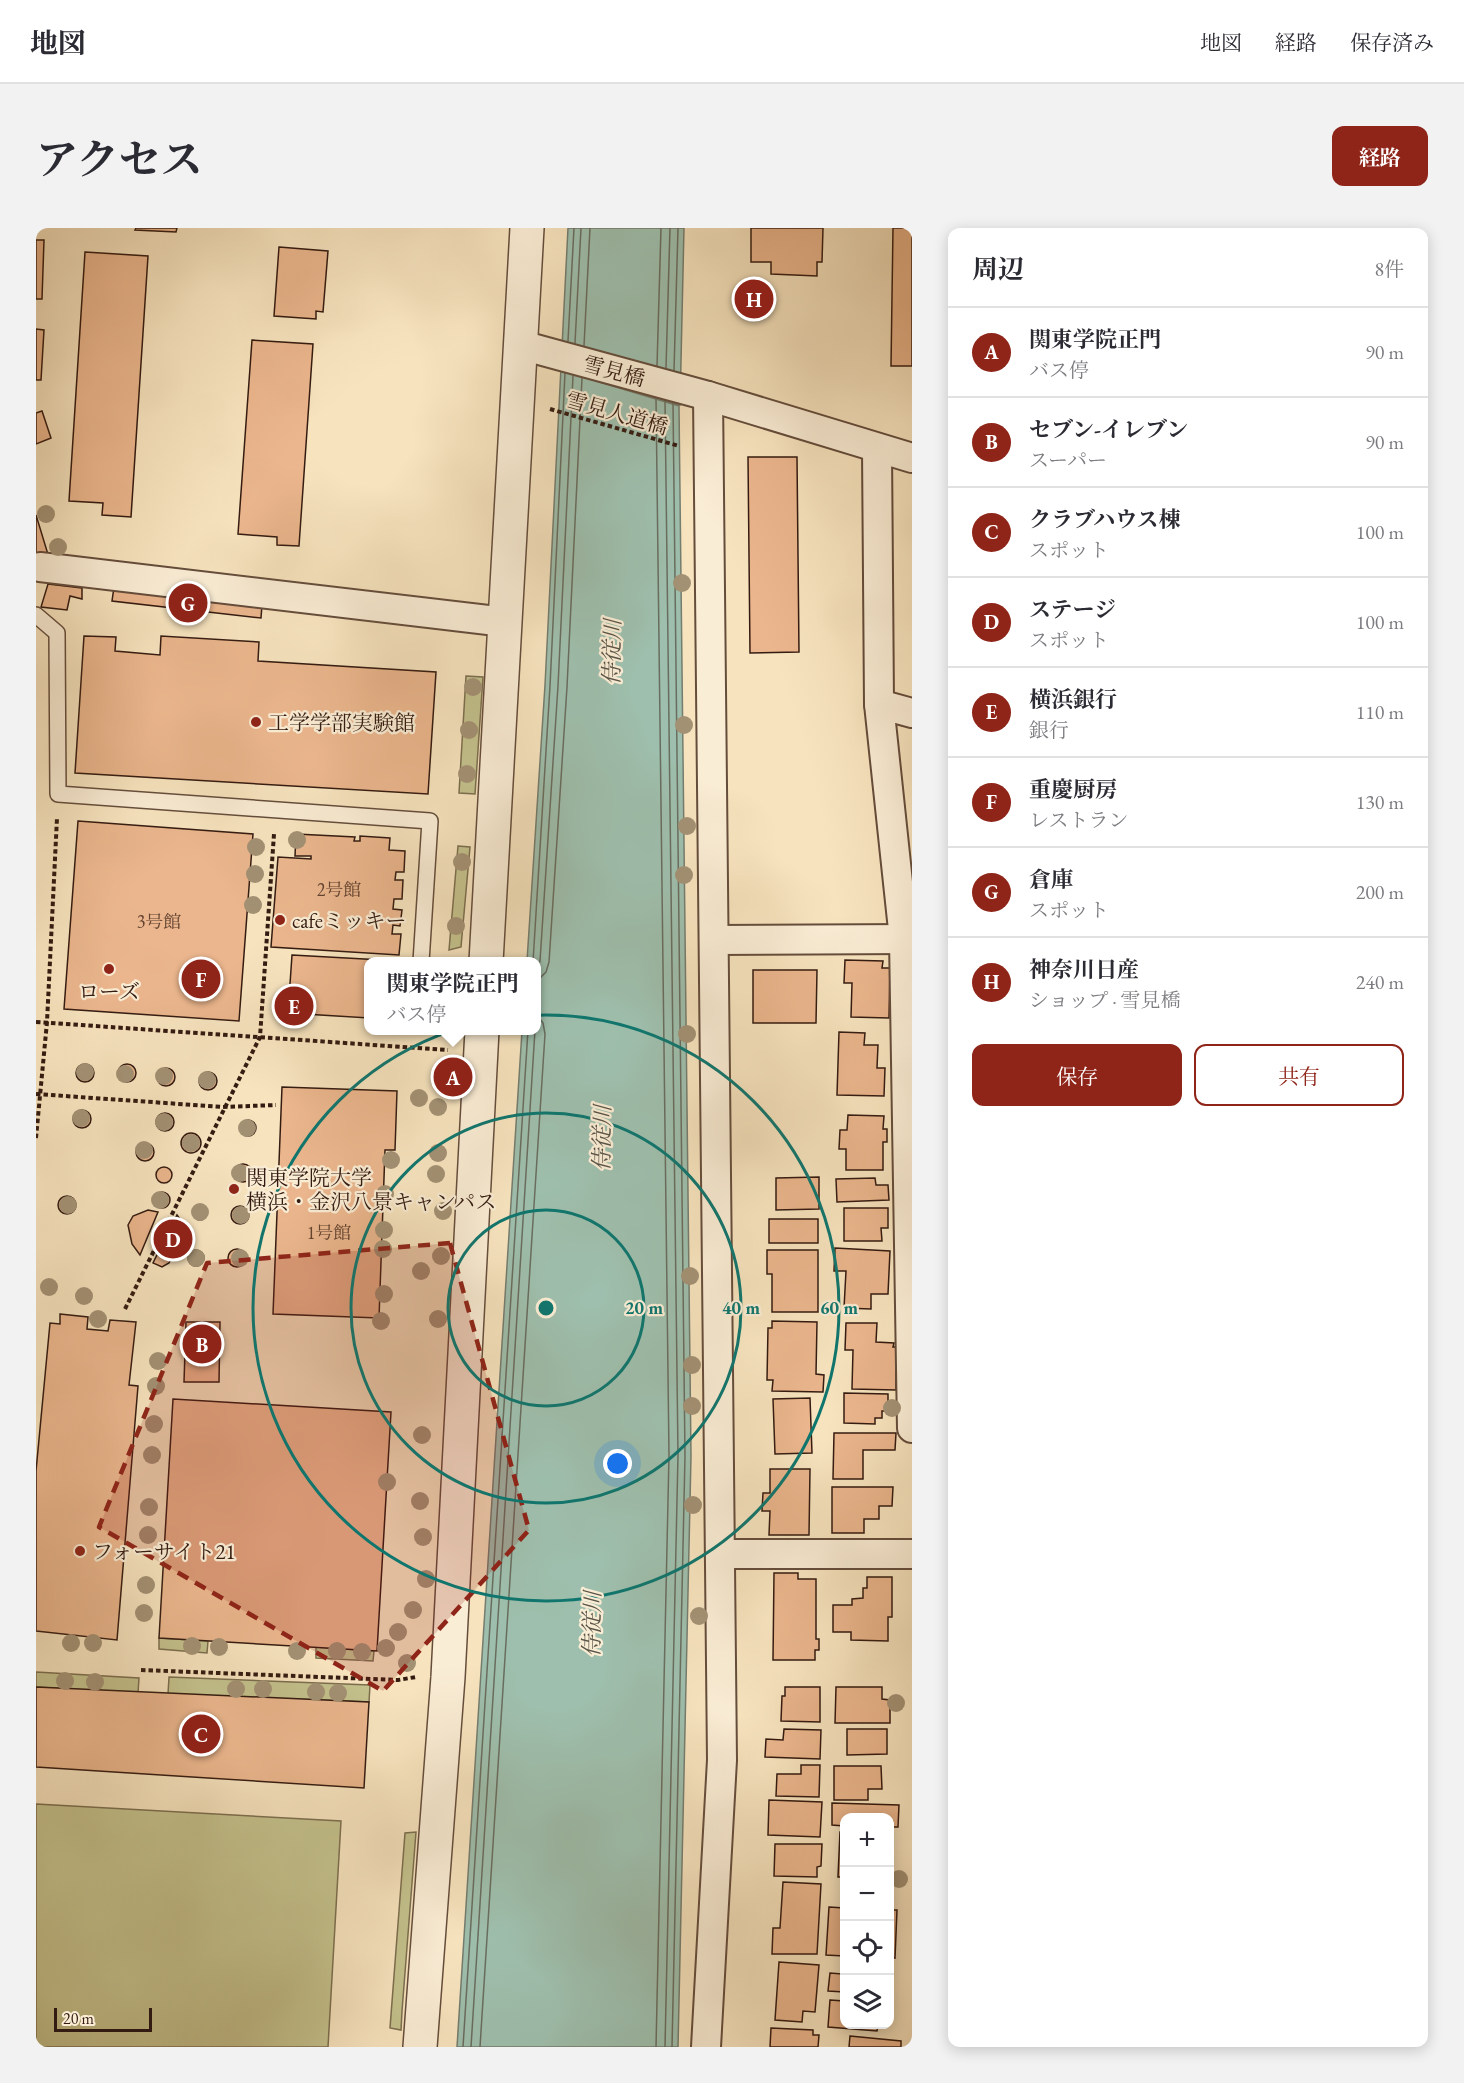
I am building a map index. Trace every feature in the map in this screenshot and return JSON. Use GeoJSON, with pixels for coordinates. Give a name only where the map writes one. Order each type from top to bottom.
{"type":"FeatureCollection","features":[{"type":"Feature","properties":{"kind":"street"},"geometry":{"type":"LineString","coordinates":[[486,957],[521,345],[520,228]]}},
{"type":"Feature","properties":{"kind":"street","name":"雪見橋"},"geometry":{"type":"LineString","coordinates":[[521,345],[708,396],[912,458]]}},
{"type":"Feature","properties":{"kind":"street"},"geometry":{"type":"LineString","coordinates":[[706,2047],[722,1761],[708,396]]}},
{"type":"Feature","properties":{"kind":"street"},"geometry":{"type":"LineString","coordinates":[[877,449],[879,704],[908,939],[912,1428]]}},
{"type":"Feature","properties":{"kind":"street"},"geometry":{"type":"LineString","coordinates":[[40,567],[505,622]]}},
{"type":"Feature","properties":{"kind":"street"},"geometry":{"type":"LineString","coordinates":[[879,704],[912,713]]}},
{"type":"Feature","properties":{"kind":"street"},"geometry":{"type":"LineString","coordinates":[[714,940],[908,939]]}},
{"type":"Feature","properties":{"kind":"street"},"geometry":{"type":"LineString","coordinates":[[420,2047],[448,1665],[482,1041]]}},
{"type":"Feature","properties":{"kind":"street"},"geometry":{"type":"LineString","coordinates":[[720,1554],[912,1554]]}},
{"type":"Feature","properties":{"kind":"lane"},"geometry":{"type":"LineString","coordinates":[[36,615],[57,633],[58,794],[430,821],[421,957]]}},
{"type":"Feature","properties":{"kind":"path","name":"雪見人道橋"},"geometry":{"type":"LineString","coordinates":[[546,408],[680,446]]}},
{"type":"Feature","properties":{"kind":"path"},"geometry":{"type":"LineString","coordinates":[[36,1138],[38,1094],[47,1022],[58,794]]}},
{"type":"Feature","properties":{"kind":"path"},"geometry":{"type":"LineString","coordinates":[[125,1309],[223,1107],[260,1037],[276,810]]}},
{"type":"Feature","properties":{"kind":"path"},"geometry":{"type":"LineString","coordinates":[[36,1022],[260,1037],[482,1041]]}},
{"type":"Feature","properties":{"kind":"path"},"geometry":{"type":"LineString","coordinates":[[38,1094],[223,1107],[276,1105]]}},
{"type":"Feature","properties":{"kind":"path"},"geometry":{"type":"LineString","coordinates":[[141,1670],[398,1680],[420,1676]]}},
{"type":"Feature","properties":{"kind":"highlighted area"},"geometry":{"type":"Polygon","coordinates":[[[450,1243],[529,1530],[383,1691],[99,1527],[207,1263],[450,1243]]]}},
{"type":"Feature","properties":{"kind":"shaded area"},"geometry":{"type":"Polygon","coordinates":[[[466,676],[483,677],[475,794],[459,793],[466,676]]]}},
{"type":"Feature","properties":{"kind":"shaded area"},"geometry":{"type":"Polygon","coordinates":[[[458,846],[470,847],[461,947],[449,950],[458,846]]]}},
{"type":"Feature","properties":{"kind":"shaded area"},"geometry":{"type":"Polygon","coordinates":[[[159,1638],[208,1641],[207,1653],[159,1649],[159,1638]]]}},
{"type":"Feature","properties":{"kind":"shaded area"},"geometry":{"type":"Polygon","coordinates":[[[316,1647],[374,1651],[373,1661],[316,1658],[316,1647]]]}},
{"type":"Feature","properties":{"kind":"shaded area"},"geometry":{"type":"Polygon","coordinates":[[[36,1672],[139,1678],[138,1693],[36,1687],[36,1672]]]}},
{"type":"Feature","properties":{"kind":"shaded area"},"geometry":{"type":"Polygon","coordinates":[[[169,1677],[370,1685],[369,1702],[168,1694],[169,1677]]]}},
{"type":"Feature","properties":{"kind":"shaded area"},"geometry":{"type":"Polygon","coordinates":[[[36,1804],[341,1821],[328,2047],[36,2047],[36,1804]]]}},
{"type":"Feature","properties":{"kind":"shaded area"},"geometry":{"type":"Polygon","coordinates":[[[416,1832],[401,2030],[390,2028],[405,1833],[416,1832]]]}},
{"type":"Feature","properties":{"kind":"water","name":"侍従川"},"geometry":{"type":"Polygon","coordinates":[[[568,228],[684,228],[680,405],[563,371],[679,406],[691,1456],[678,2047],[457,2047],[522,1035],[541,1035],[541,957],[527,957],[545,685],[568,228]]]}},
{"type":"Feature","properties":{"kind":"building"},"geometry":{"type":"Polygon","coordinates":[[[136,228],[177,228],[176,232],[135,230],[136,228]]]}},
{"type":"Feature","properties":{"kind":"building"},"geometry":{"type":"Polygon","coordinates":[[[751,228],[823,228],[822,262],[817,262],[817,276],[771,274],[771,262],[751,262],[751,228]]]}},
{"type":"Feature","properties":{"kind":"building"},"geometry":{"type":"Polygon","coordinates":[[[893,228],[912,228],[912,366],[891,366],[893,228]]]}},
{"type":"Feature","properties":{"kind":"building"},"geometry":{"type":"Polygon","coordinates":[[[36,240],[44,240],[42,299],[36,299],[36,240]]]}},
{"type":"Feature","properties":{"kind":"building"},"geometry":{"type":"Polygon","coordinates":[[[279,247],[328,251],[323,312],[316,311],[316,319],[274,316],[279,247]]]}},
{"type":"Feature","properties":{"kind":"building"},"geometry":{"type":"Polygon","coordinates":[[[85,252],[148,256],[131,517],[102,515],[103,503],[69,501],[85,252]]]}},
{"type":"Feature","properties":{"kind":"building"},"geometry":{"type":"Polygon","coordinates":[[[36,329],[44,330],[41,380],[36,380],[36,329]]]}},
{"type":"Feature","properties":{"kind":"building"},"geometry":{"type":"Polygon","coordinates":[[[252,340],[313,344],[299,546],[277,545],[277,537],[238,534],[252,340]]]}},
{"type":"Feature","properties":{"kind":"building"},"geometry":{"type":"Polygon","coordinates":[[[42,411],[51,438],[36,444],[36,413],[42,411]]]}},
{"type":"Feature","properties":{"kind":"building"},"geometry":{"type":"Polygon","coordinates":[[[748,457],[797,457],[799,652],[750,653],[748,457]]]}},
{"type":"Feature","properties":{"kind":"building"},"geometry":{"type":"Polygon","coordinates":[[[36,515],[50,561],[36,559],[36,515]]]}},
{"type":"Feature","properties":{"kind":"building"},"geometry":{"type":"Polygon","coordinates":[[[48,584],[82,588],[82,599],[70,596],[67,610],[41,607],[48,584]]]}},
{"type":"Feature","properties":{"kind":"building"},"geometry":{"type":"Polygon","coordinates":[[[114,587],[262,605],[261,618],[112,601],[114,587]]]}},
{"type":"Feature","properties":{"kind":"building","name":"工学学部実験館"},"geometry":{"type":"Polygon","coordinates":[[[84,636],[116,637],[115,651],[160,655],[161,636],[259,642],[258,661],[436,672],[428,794],[75,773],[84,636]]]}},
{"type":"Feature","properties":{"kind":"building"},"geometry":{"type":"Polygon","coordinates":[[[78,821],[253,834],[239,1021],[64,1009],[78,821]]]}},
{"type":"Feature","properties":{"kind":"building"},"geometry":{"type":"Polygon","coordinates":[[[296,834],[355,837],[354,841],[360,841],[360,836],[390,838],[389,850],[405,851],[404,872],[396,872],[395,880],[403,880],[402,899],[394,899],[393,909],[402,910],[400,926],[393,925],[392,934],[401,934],[399,955],[271,947],[278,857],[311,859],[311,856],[295,856],[296,834]]]}},
{"type":"Feature","properties":{"kind":"building"},"geometry":{"type":"Polygon","coordinates":[[[292,955],[364,959],[364,1018],[288,1013],[292,955]]]}},
{"type":"Feature","properties":{"kind":"building"},"geometry":{"type":"Polygon","coordinates":[[[845,960],[883,961],[882,968],[890,968],[889,1018],[851,1017],[852,983],[844,983],[845,960]]]}},
{"type":"Feature","properties":{"kind":"building"},"geometry":{"type":"Polygon","coordinates":[[[753,970],[817,970],[816,1023],[753,1023],[753,970]]]}},
{"type":"Feature","properties":{"kind":"building"},"geometry":{"type":"Polygon","coordinates":[[[839,1032],[865,1033],[864,1045],[878,1045],[877,1068],[885,1068],[884,1096],[837,1095],[839,1032]]]}},
{"type":"Feature","properties":{"kind":"building"},"geometry":{"type":"Polygon","coordinates":[[[81,1064],[89,1064],[94,1069],[92,1080],[81,1082],[76,1077],[76,1069],[81,1064]]]}},
{"type":"Feature","properties":{"kind":"building"},"geometry":{"type":"Polygon","coordinates":[[[123,1064],[131,1064],[136,1069],[134,1080],[123,1082],[118,1077],[118,1069],[123,1064]]]}},
{"type":"Feature","properties":{"kind":"building"},"geometry":{"type":"Polygon","coordinates":[[[162,1068],[170,1068],[175,1073],[173,1084],[162,1086],[157,1081],[157,1073],[162,1068]]]}},
{"type":"Feature","properties":{"kind":"building"},"geometry":{"type":"Polygon","coordinates":[[[204,1072],[212,1072],[217,1077],[215,1088],[204,1090],[199,1085],[199,1077],[204,1072]]]}},
{"type":"Feature","properties":{"kind":"building"},"geometry":{"type":"Polygon","coordinates":[[[282,1087],[397,1091],[395,1150],[385,1150],[379,1318],[273,1314],[282,1087]]]}},
{"type":"Feature","properties":{"kind":"building"},"geometry":{"type":"Polygon","coordinates":[[[78,1110],[86,1110],[91,1115],[89,1126],[78,1128],[73,1123],[73,1115],[78,1110]]]}},
{"type":"Feature","properties":{"kind":"building"},"geometry":{"type":"Polygon","coordinates":[[[161,1113],[169,1113],[174,1118],[172,1129],[161,1131],[156,1126],[156,1118],[161,1113]]]}},
{"type":"Feature","properties":{"kind":"building"},"geometry":{"type":"Polygon","coordinates":[[[848,1115],[884,1116],[883,1129],[887,1129],[887,1142],[883,1142],[883,1170],[846,1170],[846,1149],[839,1149],[840,1130],[847,1130],[848,1115]]]}},
{"type":"Feature","properties":{"kind":"building"},"geometry":{"type":"Polygon","coordinates":[[[248,1120],[254,1122],[256,1128],[254,1134],[248,1136],[242,1134],[240,1128],[242,1122],[248,1120]]]}},
{"type":"Feature","properties":{"kind":"building"},"geometry":{"type":"Polygon","coordinates":[[[191,1133],[198,1136],[201,1143],[198,1150],[191,1153],[184,1150],[181,1143],[184,1136],[191,1133]]]}},
{"type":"Feature","properties":{"kind":"building"},"geometry":{"type":"Polygon","coordinates":[[[141,1143],[149,1143],[154,1148],[152,1159],[141,1161],[136,1156],[136,1148],[141,1143]]]}},
{"type":"Feature","properties":{"kind":"building"},"geometry":{"type":"Polygon","coordinates":[[[243,1164],[249,1167],[252,1173],[249,1179],[243,1182],[237,1179],[234,1173],[237,1167],[243,1164]]]}},
{"type":"Feature","properties":{"kind":"building"},"geometry":{"type":"Polygon","coordinates":[[[164,1167],[170,1169],[172,1175],[170,1181],[164,1183],[158,1181],[156,1175],[158,1169],[164,1167]]]}},
{"type":"Feature","properties":{"kind":"building"},"geometry":{"type":"Polygon","coordinates":[[[819,1177],[819,1209],[776,1210],[776,1178],[819,1177]]]}},
{"type":"Feature","properties":{"kind":"building"},"geometry":{"type":"Polygon","coordinates":[[[875,1178],[876,1185],[888,1185],[889,1200],[837,1202],[836,1179],[875,1178]]]}},
{"type":"Feature","properties":{"kind":"building"},"geometry":{"type":"Polygon","coordinates":[[[162,1192],[168,1194],[170,1200],[168,1206],[162,1208],[156,1206],[154,1200],[156,1194],[162,1192]]]}},
{"type":"Feature","properties":{"kind":"building"},"geometry":{"type":"Polygon","coordinates":[[[63,1196],[71,1196],[76,1201],[74,1212],[63,1214],[58,1209],[58,1201],[63,1196]]]}},
{"type":"Feature","properties":{"kind":"building"},"geometry":{"type":"Polygon","coordinates":[[[197,1206],[203,1206],[207,1213],[203,1220],[197,1220],[193,1216],[193,1210],[197,1206]]]}},
{"type":"Feature","properties":{"kind":"building"},"geometry":{"type":"Polygon","coordinates":[[[240,1206],[246,1209],[249,1215],[246,1221],[240,1224],[234,1221],[231,1215],[234,1209],[240,1206]]]}},
{"type":"Feature","properties":{"kind":"building"},"geometry":{"type":"Polygon","coordinates":[[[844,1208],[888,1208],[888,1228],[881,1228],[882,1241],[844,1241],[844,1208]]]}},
{"type":"Feature","properties":{"kind":"building"},"geometry":{"type":"Polygon","coordinates":[[[148,1210],[158,1212],[140,1255],[132,1244],[128,1225],[133,1216],[148,1210]]]}},
{"type":"Feature","properties":{"kind":"building"},"geometry":{"type":"Polygon","coordinates":[[[177,1215],[184,1225],[183,1233],[169,1263],[162,1267],[153,1263],[177,1215]]]}},
{"type":"Feature","properties":{"kind":"building"},"geometry":{"type":"Polygon","coordinates":[[[769,1219],[818,1219],[818,1243],[769,1243],[769,1219]]]}},
{"type":"Feature","properties":{"kind":"building"},"geometry":{"type":"Polygon","coordinates":[[[835,1248],[890,1251],[888,1294],[871,1294],[871,1309],[844,1308],[846,1271],[834,1271],[835,1248]]]}},
{"type":"Feature","properties":{"kind":"building"},"geometry":{"type":"Polygon","coordinates":[[[237,1249],[243,1252],[246,1258],[243,1264],[237,1267],[231,1264],[228,1258],[231,1252],[237,1249]]]}},
{"type":"Feature","properties":{"kind":"building"},"geometry":{"type":"Polygon","coordinates":[[[193,1250],[199,1250],[204,1258],[202,1264],[193,1266],[188,1261],[188,1255],[193,1250]]]}},
{"type":"Feature","properties":{"kind":"building"},"geometry":{"type":"Polygon","coordinates":[[[767,1250],[818,1250],[818,1312],[772,1312],[772,1274],[767,1274],[767,1250]]]}},
{"type":"Feature","properties":{"kind":"building","name":"フォーサイト21"},"geometry":{"type":"Polygon","coordinates":[[[60,1314],[88,1317],[87,1329],[108,1331],[110,1320],[136,1322],[129,1385],[138,1386],[117,1640],[36,1631],[36,1471],[50,1323],[60,1324],[60,1314]]]}},
{"type":"Feature","properties":{"kind":"building"},"geometry":{"type":"Polygon","coordinates":[[[772,1321],[817,1322],[816,1374],[824,1375],[823,1392],[772,1391],[773,1380],[767,1380],[768,1328],[772,1328],[772,1321]]]}},
{"type":"Feature","properties":{"kind":"building"},"geometry":{"type":"Polygon","coordinates":[[[186,1322],[220,1322],[219,1382],[184,1382],[186,1322]]]}},
{"type":"Feature","properties":{"kind":"building"},"geometry":{"type":"Polygon","coordinates":[[[846,1323],[877,1323],[876,1342],[894,1343],[893,1347],[896,1347],[896,1390],[852,1389],[853,1350],[845,1350],[846,1323]]]}},
{"type":"Feature","properties":{"kind":"building"},"geometry":{"type":"Polygon","coordinates":[[[844,1393],[888,1394],[888,1411],[882,1411],[882,1418],[875,1418],[875,1424],[844,1423],[844,1393]]]}},
{"type":"Feature","properties":{"kind":"building"},"geometry":{"type":"Polygon","coordinates":[[[810,1398],[812,1453],[775,1454],[773,1399],[810,1398]]]}},
{"type":"Feature","properties":{"kind":"building"},"geometry":{"type":"Polygon","coordinates":[[[173,1399],[391,1412],[377,1651],[159,1638],[173,1399]]]}},
{"type":"Feature","properties":{"kind":"building"},"geometry":{"type":"Polygon","coordinates":[[[834,1433],[896,1433],[895,1450],[863,1450],[863,1479],[833,1479],[834,1433]]]}},
{"type":"Feature","properties":{"kind":"building"},"geometry":{"type":"Polygon","coordinates":[[[770,1469],[810,1469],[809,1535],[769,1535],[770,1511],[762,1511],[763,1493],[770,1493],[770,1469]]]}},
{"type":"Feature","properties":{"kind":"building"},"geometry":{"type":"Polygon","coordinates":[[[832,1487],[893,1487],[892,1506],[879,1506],[879,1519],[864,1519],[864,1533],[832,1533],[832,1487]]]}},
{"type":"Feature","properties":{"kind":"building"},"geometry":{"type":"Polygon","coordinates":[[[774,1573],[798,1573],[798,1579],[816,1579],[816,1639],[819,1639],[819,1650],[815,1650],[815,1660],[773,1660],[774,1573]]]}},
{"type":"Feature","properties":{"kind":"building"},"geometry":{"type":"Polygon","coordinates":[[[867,1577],[892,1577],[892,1617],[888,1617],[888,1641],[851,1640],[851,1632],[833,1632],[833,1605],[852,1605],[852,1599],[863,1598],[863,1588],[867,1588],[867,1577]]]}},
{"type":"Feature","properties":{"kind":"building"},"geometry":{"type":"Polygon","coordinates":[[[36,1687],[369,1702],[364,1788],[36,1767],[36,1687]]]}},
{"type":"Feature","properties":{"kind":"building"},"geometry":{"type":"Polygon","coordinates":[[[785,1687],[820,1687],[820,1722],[781,1721],[782,1696],[785,1696],[785,1687]]]}},
{"type":"Feature","properties":{"kind":"building"},"geometry":{"type":"Polygon","coordinates":[[[836,1687],[882,1687],[882,1699],[890,1700],[890,1723],[835,1723],[836,1687]]]}},
{"type":"Feature","properties":{"kind":"building"},"geometry":{"type":"Polygon","coordinates":[[[784,1729],[821,1730],[820,1759],[765,1757],[766,1739],[783,1740],[784,1729]]]}},
{"type":"Feature","properties":{"kind":"building"},"geometry":{"type":"Polygon","coordinates":[[[847,1729],[887,1729],[887,1754],[847,1755],[847,1729]]]}},
{"type":"Feature","properties":{"kind":"building"},"geometry":{"type":"Polygon","coordinates":[[[801,1765],[820,1765],[819,1797],[776,1796],[777,1774],[801,1774],[801,1765]]]}},
{"type":"Feature","properties":{"kind":"building"},"geometry":{"type":"Polygon","coordinates":[[[834,1766],[881,1766],[882,1789],[868,1789],[868,1800],[834,1800],[834,1766]]]}},
{"type":"Feature","properties":{"kind":"building"},"geometry":{"type":"Polygon","coordinates":[[[769,1800],[822,1802],[820,1837],[768,1835],[769,1800]]]}},
{"type":"Feature","properties":{"kind":"building"},"geometry":{"type":"Polygon","coordinates":[[[832,1803],[899,1805],[898,1827],[894,1827],[894,1813],[840,1813],[840,1826],[832,1825],[832,1803]]]}},
{"type":"Feature","properties":{"kind":"building"},"geometry":{"type":"Polygon","coordinates":[[[840,1832],[840,1877],[838,1877],[840,1832]]]}},
{"type":"Feature","properties":{"kind":"building"},"geometry":{"type":"Polygon","coordinates":[[[775,1844],[822,1844],[821,1866],[817,1867],[817,1877],[774,1876],[775,1844]]]}},
{"type":"Feature","properties":{"kind":"building"},"geometry":{"type":"Polygon","coordinates":[[[783,1882],[821,1884],[817,1954],[772,1954],[773,1928],[780,1928],[783,1882]]]}},
{"type":"Feature","properties":{"kind":"building"},"geometry":{"type":"Polygon","coordinates":[[[829,1907],[840,1908],[840,1956],[826,1955],[829,1907]]]}},
{"type":"Feature","properties":{"kind":"building"},"geometry":{"type":"Polygon","coordinates":[[[894,1910],[897,1910],[895,1958],[894,1910]]]}},
{"type":"Feature","properties":{"kind":"building"},"geometry":{"type":"Polygon","coordinates":[[[779,1962],[819,1965],[815,2012],[803,2011],[802,2022],[775,2020],[779,1962]]]}},
{"type":"Feature","properties":{"kind":"building"},"geometry":{"type":"Polygon","coordinates":[[[830,1973],[840,1974],[840,1992],[828,1991],[830,1973]]]}},
{"type":"Feature","properties":{"kind":"building"},"geometry":{"type":"Polygon","coordinates":[[[830,2000],[840,2001],[840,2028],[828,2027],[830,2000]]]}},
{"type":"Feature","properties":{"kind":"building"},"geometry":{"type":"Polygon","coordinates":[[[771,2028],[813,2030],[813,2035],[819,2035],[818,2047],[770,2047],[771,2028]]]}},
{"type":"Feature","properties":{"kind":"building"},"geometry":{"type":"Polygon","coordinates":[[[852,2029],[877,2029],[877,2031],[852,2029]]]}},
{"type":"Feature","properties":{"kind":"building"},"geometry":{"type":"Polygon","coordinates":[[[850,2036],[901,2041],[901,2047],[849,2047],[850,2036]]]}},
{"type":"Feature","properties":{"kind":"place","name":"神奈川日産"},"geometry":{"type":"Point","coordinates":[754,299]}},
{"type":"Feature","properties":{"kind":"place","name":"倉庫"},"geometry":{"type":"Point","coordinates":[188,603]}},
{"type":"Feature","properties":{"kind":"place","name":"工学学部実験館"},"geometry":{"type":"Point","coordinates":[256,722]}},
{"type":"Feature","properties":{"kind":"place","name":"cafeミッキー"},"geometry":{"type":"Point","coordinates":[280,920]}},
{"type":"Feature","properties":{"kind":"place","name":"ローズ"},"geometry":{"type":"Point","coordinates":[109,969]}},
{"type":"Feature","properties":{"kind":"place","name":"重慶厨房"},"geometry":{"type":"Point","coordinates":[201,979]}},
{"type":"Feature","properties":{"kind":"place","name":"横浜銀行"},"geometry":{"type":"Point","coordinates":[294,1006]}},
{"type":"Feature","properties":{"kind":"place","name":"関東学院正門"},"geometry":{"type":"Point","coordinates":[453,1077]}},
{"type":"Feature","properties":{"kind":"place","name":"関東学院大学 横浜・金沢八景キャンパス"},"geometry":{"type":"Point","coordinates":[234,1189]}},
{"type":"Feature","properties":{"kind":"place","name":"ステージ"},"geometry":{"type":"Point","coordinates":[173,1239]}},
{"type":"Feature","properties":{"kind":"place","name":"セブン-イレブン"},"geometry":{"type":"Point","coordinates":[202,1344]}},
{"type":"Feature","properties":{"kind":"place","name":"フォーサイト21"},"geometry":{"type":"Point","coordinates":[80,1551]}},
{"type":"Feature","properties":{"kind":"place","name":"クラブハウス棟"},"geometry":{"type":"Point","coordinates":[201,1734]}}]}
